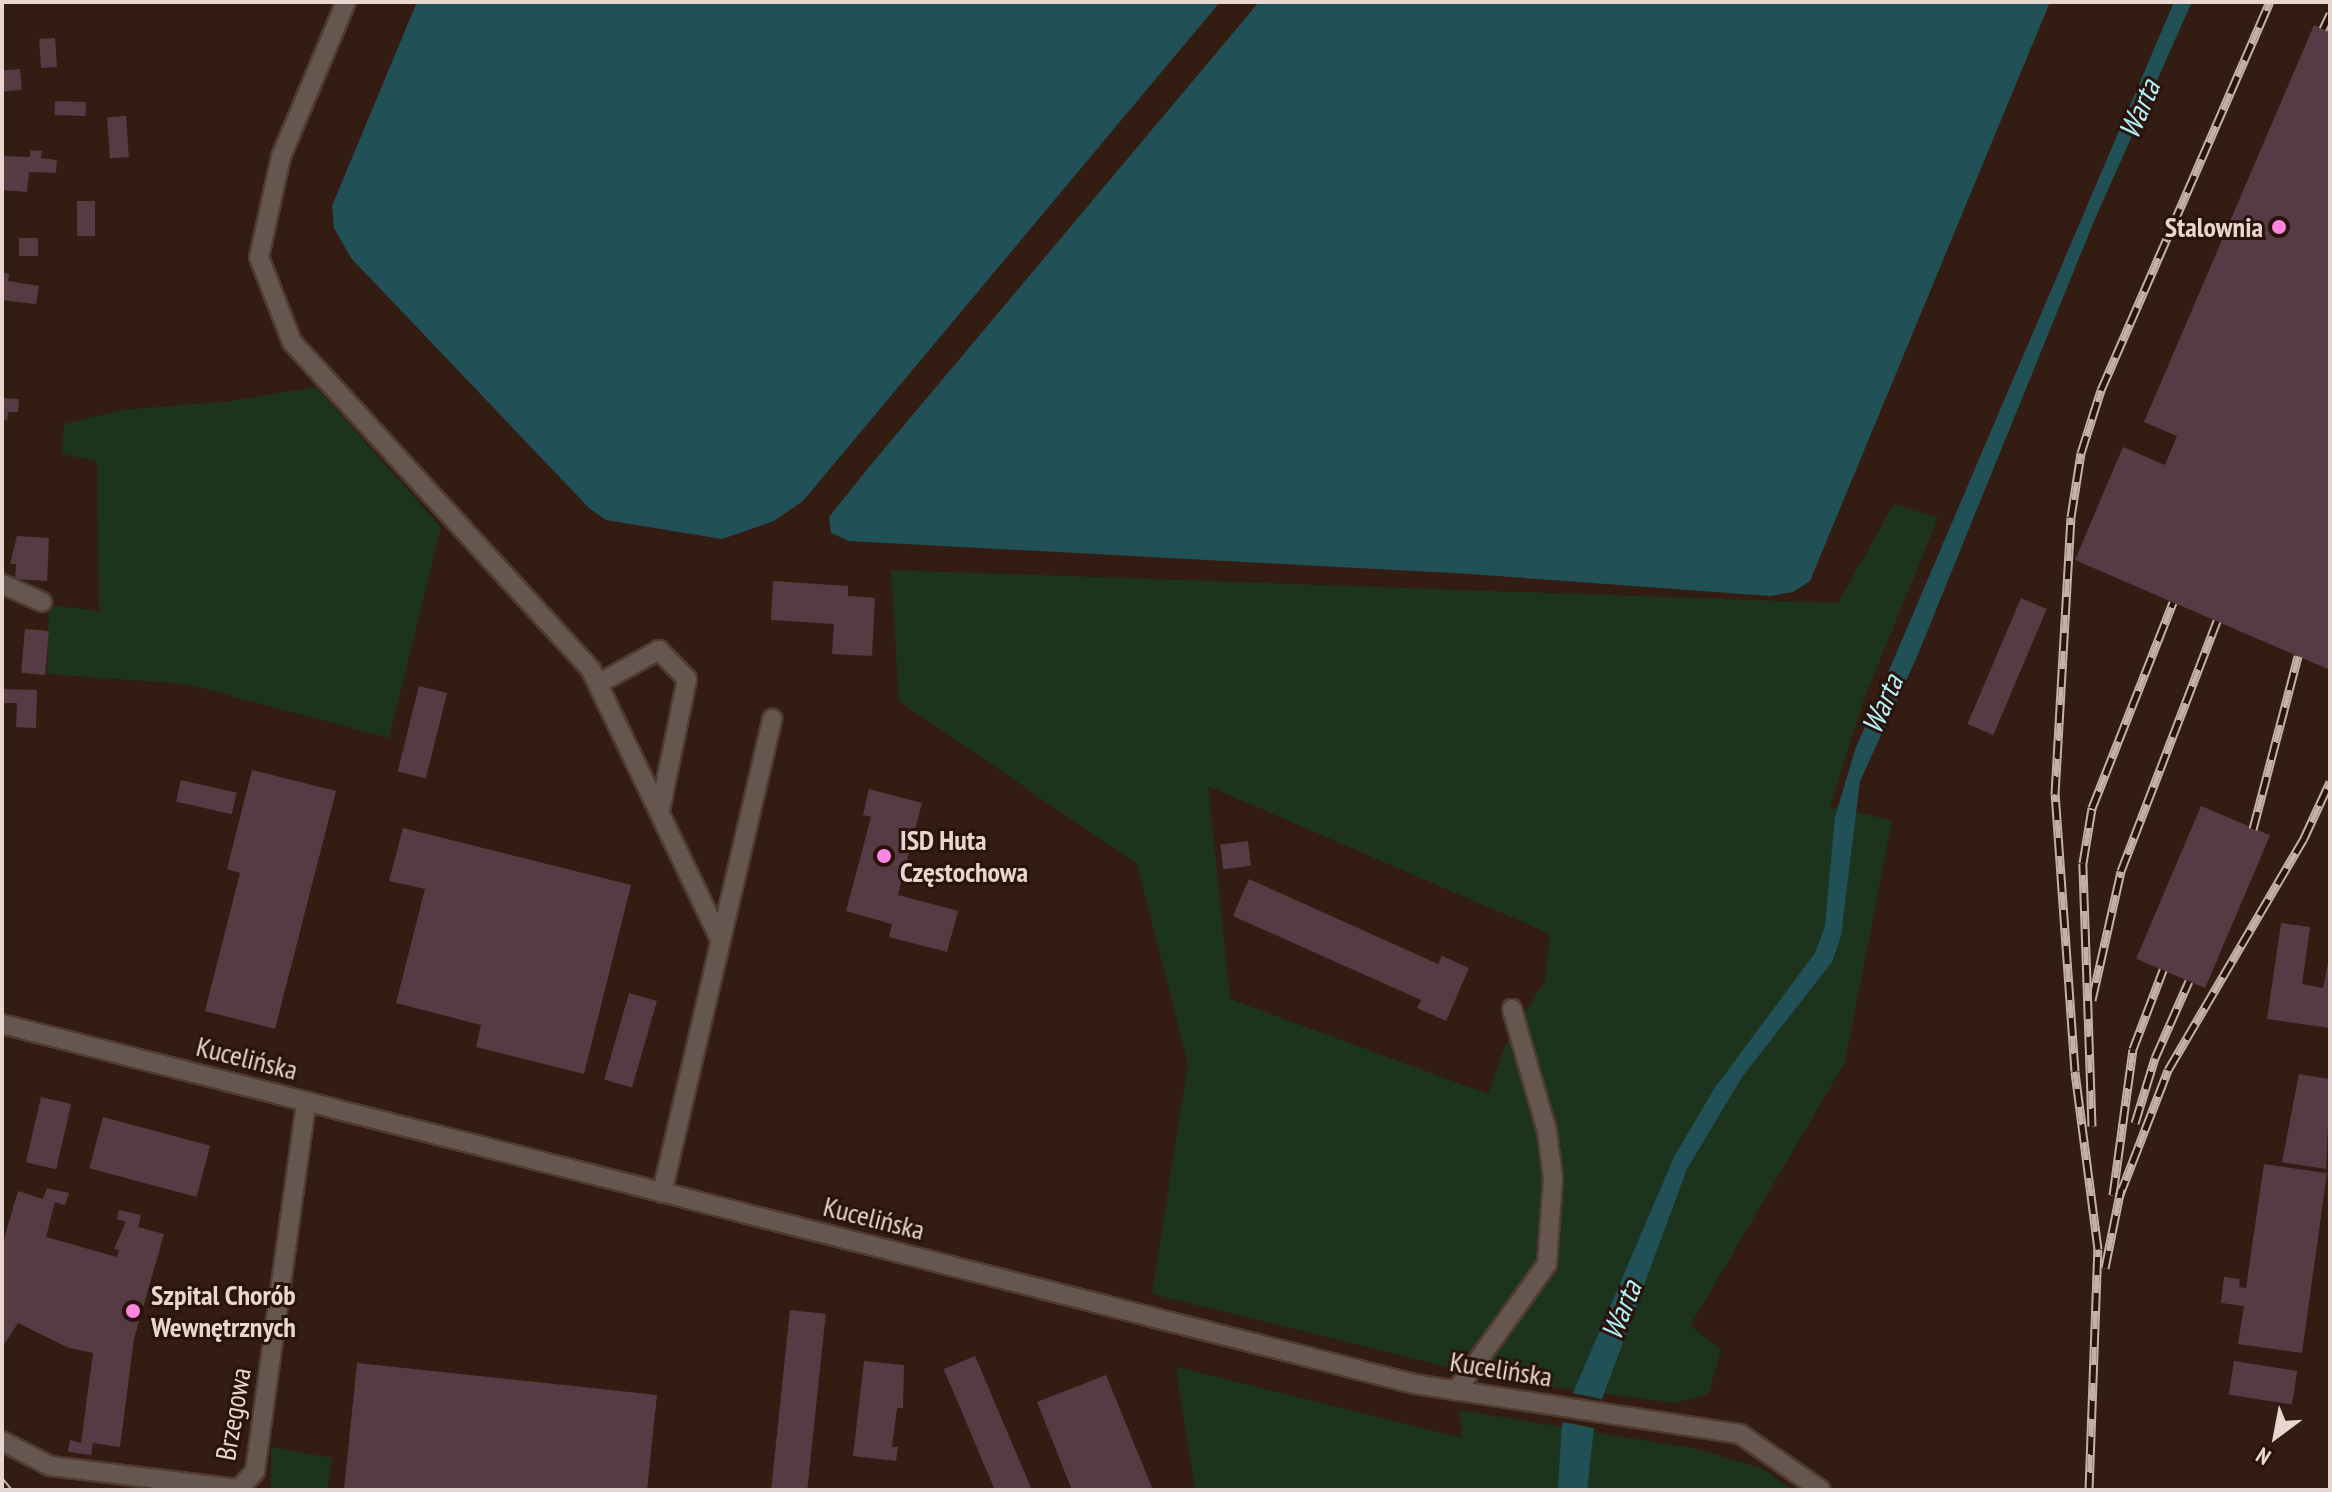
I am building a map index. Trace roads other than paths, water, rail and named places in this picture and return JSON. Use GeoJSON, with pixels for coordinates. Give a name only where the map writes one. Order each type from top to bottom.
{"type":"FeatureCollection","features":[{"type":"Feature","properties":{"kind":"street"},"geometry":{"type":"LineString","coordinates":[[346,2],[281,157],[259,257],[292,342],[598,684],[719,937]]}},
{"type":"Feature","properties":{"kind":"street"},"geometry":{"type":"LineString","coordinates":[[2,584],[42,602]]}},
{"type":"Feature","properties":{"kind":"street"},"geometry":{"type":"LineString","coordinates":[[598,684],[659,650],[687,679],[660,811]]}},
{"type":"Feature","properties":{"kind":"street"},"geometry":{"type":"LineString","coordinates":[[662,1193],[772,719]]}},
{"type":"Feature","properties":{"kind":"street"},"geometry":{"type":"LineString","coordinates":[[1456,1391],[1547,1264],[1553,1178],[1547,1131],[1512,1009]]}},
{"type":"Feature","properties":{"kind":"street","name":"Kucelińska"},"geometry":{"type":"LineString","coordinates":[[2,1024],[1456,1391],[1740,1434],[1821,1490]]}},
{"type":"Feature","properties":{"kind":"street","name":"Brzegowa"},"geometry":{"type":"LineString","coordinates":[[2,1441],[50,1466],[239,1489],[255,1471],[306,1102]]}},
{"type":"Feature","properties":{"kind":"water"},"geometry":{"type":"Polygon","coordinates":[[[417,2],[1220,2],[803,501],[774,521],[722,539],[606,520],[589,508],[351,258],[334,228],[332,206],[417,2]]]}},
{"type":"Feature","properties":{"kind":"water"},"geometry":{"type":"Polygon","coordinates":[[[1259,2],[2050,2],[1810,581],[1793,592],[1770,596],[1470,574],[849,541],[831,533],[829,517],[869,467],[1259,2]]]}},
{"type":"Feature","properties":{"kind":"water","name":"Warta"},"geometry":{"type":"Polygon","coordinates":[[[2174,2],[2192,2],[2097,214],[1916,659],[1860,781],[1841,936],[1832,962],[1742,1077],[1687,1169],[1602,1399],[1573,1393],[1674,1157],[1714,1089],[1815,953],[1825,926],[1835,817],[1855,750],[2174,2]]]}},
{"type":"Feature","properties":{"kind":"water"},"geometry":{"type":"Polygon","coordinates":[[[1562,1422],[1594,1428],[1587,1490],[1558,1490],[1562,1422]]]}},
{"type":"Feature","properties":{"kind":"tram line"},"geometry":{"type":"LineString","coordinates":[[2,1478],[12,1490]]}},
{"type":"Feature","properties":{"kind":"railway"},"geometry":{"type":"LineString","coordinates":[[2089,1490],[2098,1249],[2075,1071],[2055,794],[2071,517],[2081,453],[2101,390],[2270,2]]}},
{"type":"Feature","properties":{"kind":"railway"},"geometry":{"type":"LineString","coordinates":[[2323,29],[2330,14]]}},
{"type":"Feature","properties":{"kind":"railway"},"geometry":{"type":"LineString","coordinates":[[2092,1126],[2083,863],[2092,808],[2173,602]]}},
{"type":"Feature","properties":{"kind":"railway"},"geometry":{"type":"LineString","coordinates":[[2092,1000],[2121,871],[2217,621]]}},
{"type":"Feature","properties":{"kind":"railway"},"geometry":{"type":"LineString","coordinates":[[2253,829],[2298,656]]}},
{"type":"Feature","properties":{"kind":"railway"},"geometry":{"type":"LineString","coordinates":[[2119,1197],[2168,1070],[2304,838],[2330,782]]}},
{"type":"Feature","properties":{"kind":"railway"},"geometry":{"type":"LineString","coordinates":[[2113,1195],[2133,1049],[2163,970]]}},
{"type":"Feature","properties":{"kind":"railway"},"geometry":{"type":"LineString","coordinates":[[2135,1123],[2155,1058],[2189,981]]}},
{"type":"Feature","properties":{"kind":"railway"},"geometry":{"type":"LineString","coordinates":[[2105,1268],[2121,1189]]}},
{"type":"Feature","properties":{"kind":"place","name":"Stalownia"},"geometry":{"type":"Point","coordinates":[2279,227]}},
{"type":"Feature","properties":{"kind":"place","name":"ISD Huta Częstochowa"},"geometry":{"type":"Point","coordinates":[884,856]}},
{"type":"Feature","properties":{"kind":"place","name":"Szpital Chorób Wewnętrznych"},"geometry":{"type":"Point","coordinates":[133,1311]}}]}
